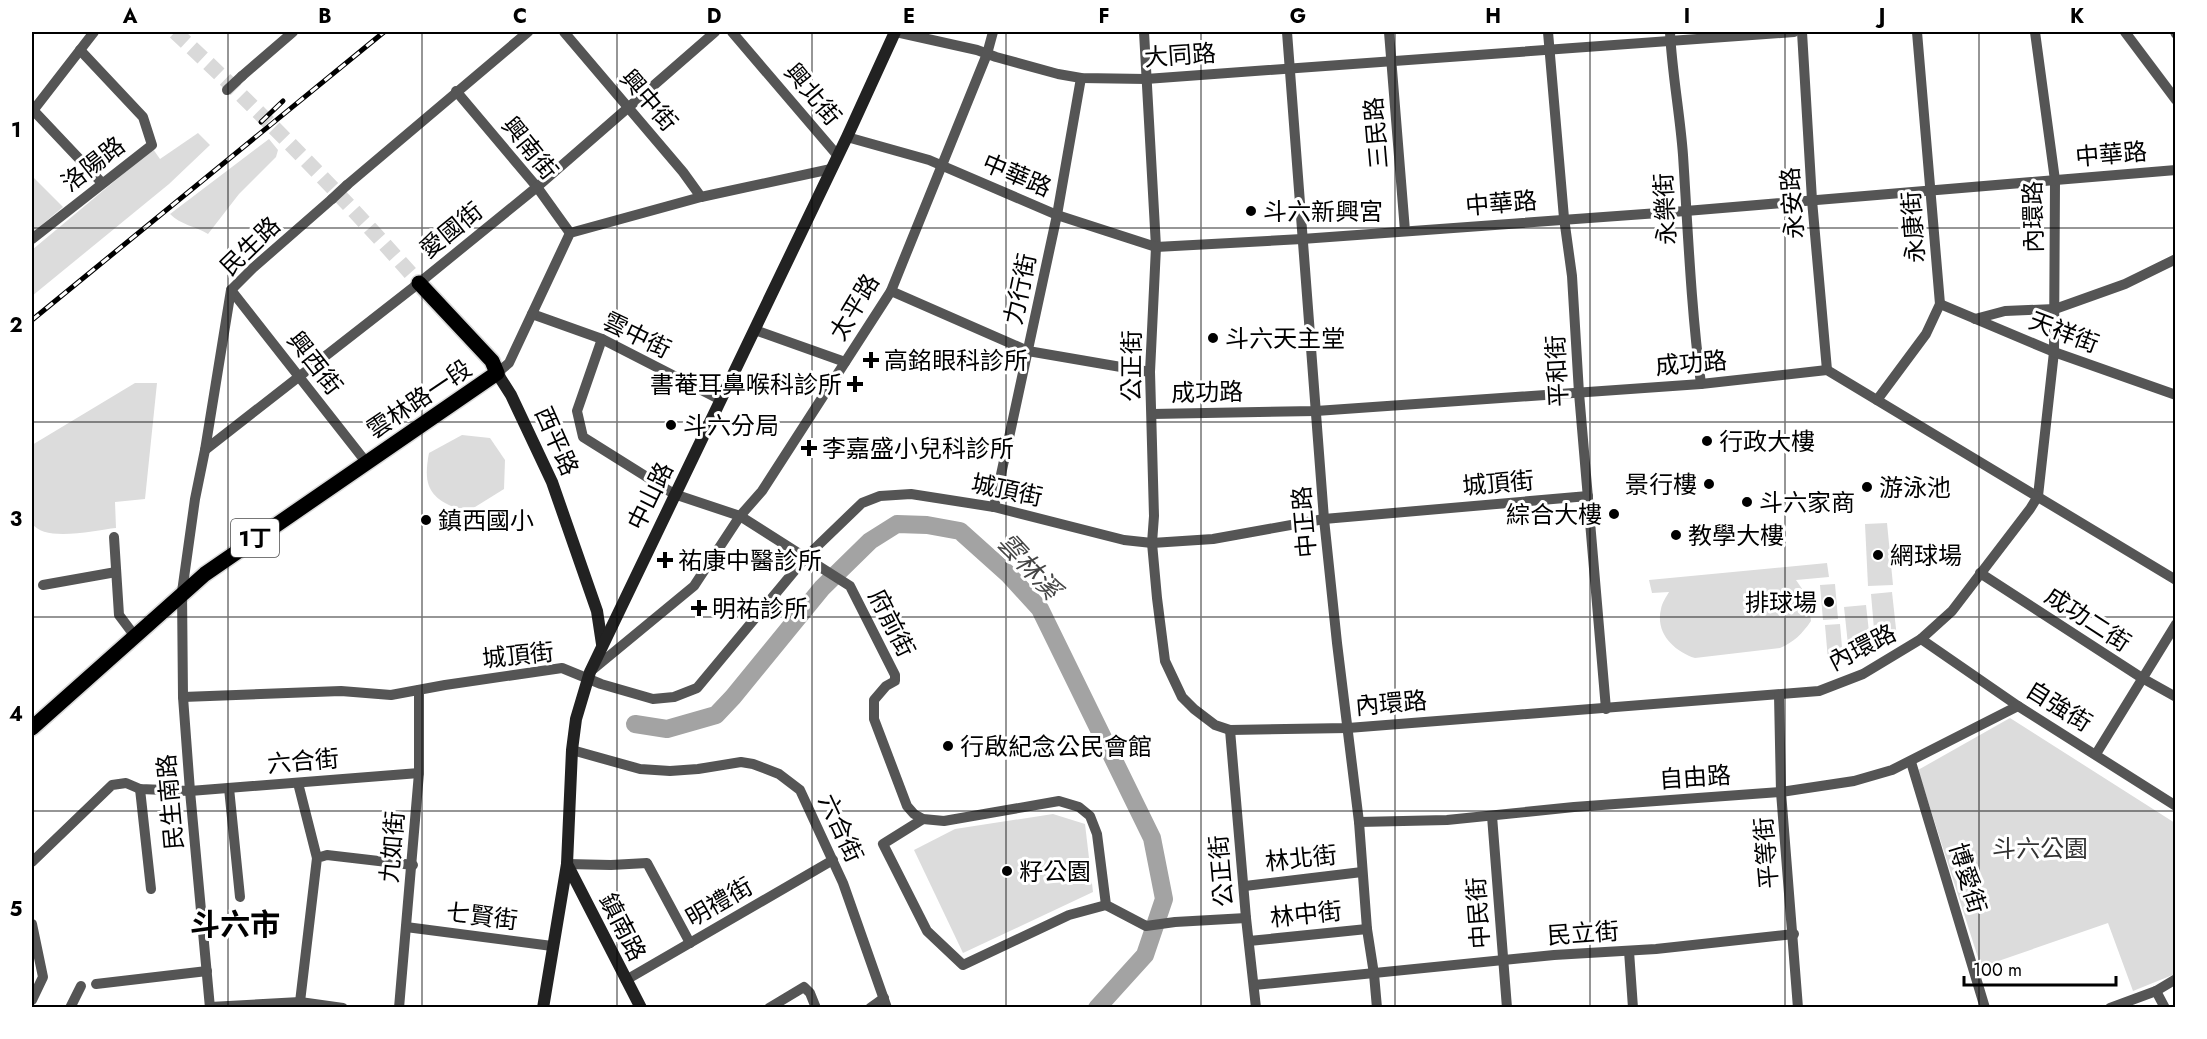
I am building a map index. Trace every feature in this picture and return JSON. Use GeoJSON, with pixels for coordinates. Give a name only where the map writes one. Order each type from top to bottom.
{"type":"FeatureCollection","features":[{"type":"Feature","properties":{"kind":"main road","name":"西平路"},"geometry":{"type":"LineString","coordinates":[[419,283],[492,361],[497,373]]}},
{"type":"Feature","properties":{"kind":"main road","name":"雲林路一段"},"geometry":{"type":"LineString","coordinates":[[32,728],[182,592],[205,574],[497,373]]}},
{"type":"Feature","properties":{"kind":"street"},"geometry":{"type":"LineString","coordinates":[[94,32],[32,111],[102,183]]}},
{"type":"Feature","properties":{"kind":"street"},"geometry":{"type":"LineString","coordinates":[[227,90],[293,32]]}},
{"type":"Feature","properties":{"kind":"street","name":"民生路"},"geometry":{"type":"LineString","coordinates":[[182,592],[195,499],[231,290],[332,198],[528,32]]}},
{"type":"Feature","properties":{"kind":"street","name":"興中街"},"geometry":{"type":"LineString","coordinates":[[564,32],[683,172],[701,197]]}},
{"type":"Feature","properties":{"kind":"street","name":"愛國街"},"geometry":{"type":"LineString","coordinates":[[205,450],[419,283],[537,187],[715,32]]}},
{"type":"Feature","properties":{"kind":"street","name":"興北街"},"geometry":{"type":"LineString","coordinates":[[732,32],[838,156]]}},
{"type":"Feature","properties":{"kind":"street","name":"中山路"},"geometry":{"type":"LineString","coordinates":[[543,1008],[567,864],[572,750],[576,719],[589,675],[896,32]]}},
{"type":"Feature","properties":{"kind":"street","name":"大同路"},"geometry":{"type":"LineString","coordinates":[[896,32],[1058,74],[1081,78],[1146,79],[1550,50],[1671,36],[1794,32]]}},
{"type":"Feature","properties":{"kind":"street","name":"太平路"},"geometry":{"type":"LineString","coordinates":[[589,675],[694,586],[740,516],[762,491],[891,291],[987,54],[993,32]]}},
{"type":"Feature","properties":{"kind":"street","name":"公正街"},"geometry":{"type":"LineString","coordinates":[[1144,32],[1155,247],[1150,372],[1154,516],[1152,543],[1166,661],[1182,697]]}},
{"type":"Feature","properties":{"kind":"street","name":"中正路"},"geometry":{"type":"LineString","coordinates":[[1287,32],[1324,519],[1359,822],[1362,872],[1377,1008]]}},
{"type":"Feature","properties":{"kind":"street","name":"三民路"},"geometry":{"type":"LineString","coordinates":[[1389,32],[1405,231]]}},
{"type":"Feature","properties":{"kind":"street","name":"平和街"},"geometry":{"type":"LineString","coordinates":[[1548,32],[1577,338],[1579,393],[1606,709]]}},
{"type":"Feature","properties":{"kind":"street","name":"永安路"},"geometry":{"type":"LineString","coordinates":[[1802,32],[1812,200],[1827,370]]}},
{"type":"Feature","properties":{"kind":"street","name":"永康街"},"geometry":{"type":"LineString","coordinates":[[1877,400],[1926,334],[1940,304],[1917,32]]}},
{"type":"Feature","properties":{"kind":"street","name":"內環路"},"geometry":{"type":"LineString","coordinates":[[1182,697],[1215,725],[1230,730],[1348,728],[1475,716],[1525,716],[1819,691],[1863,674],[1921,639],[1952,610],[2038,496],[2054,352],[2055,180],[2036,32]]}},
{"type":"Feature","properties":{"kind":"street"},"geometry":{"type":"LineString","coordinates":[[2125,32],[2175,100]]}},
{"type":"Feature","properties":{"kind":"street","name":"永樂街"},"geometry":{"type":"LineString","coordinates":[[1671,36],[1683,154],[1694,329],[1701,384]]}},
{"type":"Feature","properties":{"kind":"street","name":"洛陽路"},"geometry":{"type":"LineString","coordinates":[[32,239],[152,145],[143,117],[80,50]]}},
{"type":"Feature","properties":{"kind":"street","name":"力行街"},"geometry":{"type":"LineString","coordinates":[[993,507],[1057,215],[1081,78]]}},
{"type":"Feature","properties":{"kind":"street","name":"興南街"},"geometry":{"type":"LineString","coordinates":[[456,91],[537,187],[570,233]]}},
{"type":"Feature","properties":{"kind":"street","name":"中華路"},"geometry":{"type":"LineString","coordinates":[[847,137],[941,165],[1057,215],[1155,247],[1302,239],[1686,211],[2175,170]]}},
{"type":"Feature","properties":{"kind":"street"},"geometry":{"type":"LineString","coordinates":[[570,233],[701,197],[831,169]]}},
{"type":"Feature","properties":{"kind":"street","name":"雲林路一段"},"geometry":{"type":"LineString","coordinates":[[497,373],[509,363],[570,233]]}},
{"type":"Feature","properties":{"kind":"street"},"geometry":{"type":"LineString","coordinates":[[1975,319],[2005,311],[2055,309],[2125,284],[2175,259]]}},
{"type":"Feature","properties":{"kind":"street","name":"興西街"},"geometry":{"type":"LineString","coordinates":[[231,290],[366,462]]}},
{"type":"Feature","properties":{"kind":"street","name":"成功路"},"geometry":{"type":"LineString","coordinates":[[891,291],[1028,351],[1150,372]]}},
{"type":"Feature","properties":{"kind":"street","name":"天祥街"},"geometry":{"type":"LineString","coordinates":[[1940,304],[2054,352],[2175,395]]}},
{"type":"Feature","properties":{"kind":"street","name":"雲中街"},"geometry":{"type":"LineString","coordinates":[[532,314],[602,339],[721,400]]}},
{"type":"Feature","properties":{"kind":"street"},"geometry":{"type":"LineString","coordinates":[[755,330],[845,362]]}},
{"type":"Feature","properties":{"kind":"street","name":"府前街"},"geometry":{"type":"LineString","coordinates":[[602,339],[577,411],[583,437],[674,494],[740,516],[850,586],[895,675],[895,681],[886,686],[874,700],[874,719],[907,806],[922,819]]}},
{"type":"Feature","properties":{"kind":"street"},"geometry":{"type":"LineString","coordinates":[[1827,370],[2175,580]]}},
{"type":"Feature","properties":{"kind":"street","name":"成功路"},"geometry":{"type":"LineString","coordinates":[[1152,414],[1316,411],[1701,384],[1827,370]]}},
{"type":"Feature","properties":{"kind":"street","name":"西平路"},"geometry":{"type":"LineString","coordinates":[[497,373],[511,395],[552,482],[597,611],[602,645]]}},
{"type":"Feature","properties":{"kind":"street","name":"城頂街"},"geometry":{"type":"LineString","coordinates":[[183,697],[341,691],[391,695],[562,668],[589,675],[653,699],[674,697],[697,688],[806,557],[862,503],[880,496],[911,494],[993,507],[1124,540],[1152,543],[1213,539],[1324,519],[1588,496]]}},
{"type":"Feature","properties":{"kind":"street"},"geometry":{"type":"LineString","coordinates":[[114,537],[119,615],[134,635]]}},
{"type":"Feature","properties":{"kind":"street"},"geometry":{"type":"LineString","coordinates":[[43,585],[116,572]]}},
{"type":"Feature","properties":{"kind":"street","name":"成功二街"},"geometry":{"type":"LineString","coordinates":[[1980,573],[2175,698]]}},
{"type":"Feature","properties":{"kind":"street","name":"民生南路"},"geometry":{"type":"LineString","coordinates":[[182,592],[183,697],[210,1007]]}},
{"type":"Feature","properties":{"kind":"street"},"geometry":{"type":"LineString","coordinates":[[2096,754],[2175,624]]}},
{"type":"Feature","properties":{"kind":"street","name":"自強街"},"geometry":{"type":"LineString","coordinates":[[1921,639],[2018,706],[2175,806]]}},
{"type":"Feature","properties":{"kind":"street","name":"九如街"},"geometry":{"type":"LineString","coordinates":[[399,1008],[413,865],[419,773],[419,690]]}},
{"type":"Feature","properties":{"kind":"street","name":"平等街"},"geometry":{"type":"LineString","coordinates":[[1779,695],[1781,792],[1794,934],[1798,1008]]}},
{"type":"Feature","properties":{"kind":"street","name":"自由路"},"geometry":{"type":"LineString","coordinates":[[1359,822],[1447,820],[1574,807],[1781,792],[1854,781],[1911,762],[2018,706]]}},
{"type":"Feature","properties":{"kind":"street","name":"公正街"},"geometry":{"type":"LineString","coordinates":[[1230,730],[1256,1008]]}},
{"type":"Feature","properties":{"kind":"street","name":"六合街"},"geometry":{"type":"LineString","coordinates":[[572,750],[639,769],[670,771],[741,762],[753,764],[779,774],[800,790],[833,860],[886,1003]]}},
{"type":"Feature","properties":{"kind":"street","name":"博愛街"},"geometry":{"type":"LineString","coordinates":[[1911,762],[1985,1008]]}},
{"type":"Feature","properties":{"kind":"street","name":"六合街"},"geometry":{"type":"LineString","coordinates":[[32,862],[112,785],[126,783],[140,789],[190,791],[419,773]]}},
{"type":"Feature","properties":{"kind":"street"},"geometry":{"type":"LineString","coordinates":[[298,783],[317,858],[300,1002]]}},
{"type":"Feature","properties":{"kind":"street"},"geometry":{"type":"LineString","coordinates":[[229,788],[240,897]]}},
{"type":"Feature","properties":{"kind":"street"},"geometry":{"type":"LineString","coordinates":[[140,789],[151,889]]}},
{"type":"Feature","properties":{"kind":"street"},"geometry":{"type":"LineString","coordinates":[[1106,905],[1097,834],[1090,816],[1079,807],[1059,801],[944,821],[922,819],[882,844],[927,932],[963,965],[1069,915],[1106,905],[1146,926],[1246,918]]}},
{"type":"Feature","properties":{"kind":"street","name":"中民街"},"geometry":{"type":"LineString","coordinates":[[1492,816],[1507,1008]]}},
{"type":"Feature","properties":{"kind":"street"},"geometry":{"type":"LineString","coordinates":[[317,858],[327,855],[413,865]]}},
{"type":"Feature","properties":{"kind":"street","name":"明禮街"},"geometry":{"type":"LineString","coordinates":[[626,980],[833,860]]}},
{"type":"Feature","properties":{"kind":"street"},"geometry":{"type":"LineString","coordinates":[[567,864],[647,863],[690,943]]}},
{"type":"Feature","properties":{"kind":"street","name":"鎮南路"},"geometry":{"type":"LineString","coordinates":[[567,864],[641,1008]]}},
{"type":"Feature","properties":{"kind":"street","name":"林北街"},"geometry":{"type":"LineString","coordinates":[[1245,885],[1362,872]]}},
{"type":"Feature","properties":{"kind":"street"},"geometry":{"type":"LineString","coordinates":[[32,924],[43,977],[32,1000]]}},
{"type":"Feature","properties":{"kind":"street","name":"七賢街"},"geometry":{"type":"LineString","coordinates":[[406,927],[552,946]]}},
{"type":"Feature","properties":{"kind":"street","name":"林中街"},"geometry":{"type":"LineString","coordinates":[[1249,941],[1368,929]]}},
{"type":"Feature","properties":{"kind":"street","name":"民立街"},"geometry":{"type":"LineString","coordinates":[[1254,985],[1794,934]]}},
{"type":"Feature","properties":{"kind":"street"},"geometry":{"type":"LineString","coordinates":[[1629,951],[1633,1008]]}},
{"type":"Feature","properties":{"kind":"street"},"geometry":{"type":"LineString","coordinates":[[96,984],[207,971]]}},
{"type":"Feature","properties":{"kind":"street"},"geometry":{"type":"LineString","coordinates":[[2110,1008],[2156,991],[2175,979]]}},
{"type":"Feature","properties":{"kind":"street"},"geometry":{"type":"LineString","coordinates":[[70,1008],[81,986]]}},
{"type":"Feature","properties":{"kind":"street"},"geometry":{"type":"LineString","coordinates":[[769,1008],[804,987],[810,993],[816,1008]]}},
{"type":"Feature","properties":{"kind":"street"},"geometry":{"type":"LineString","coordinates":[[2156,991],[2165,1008]]}},
{"type":"Feature","properties":{"kind":"street"},"geometry":{"type":"LineString","coordinates":[[210,1007],[300,1002],[343,1008]]}},
{"type":"Feature","properties":{"kind":"street"},"geometry":{"type":"LineString","coordinates":[[870,1008],[886,1003]]}},
{"type":"Feature","properties":{"kind":"green space"},"geometry":{"type":"Polygon","coordinates":[[[198,133],[210,145],[169,184],[32,296],[32,250],[153,149],[160,159],[198,133]]]}},
{"type":"Feature","properties":{"kind":"green space"},"geometry":{"type":"Polygon","coordinates":[[[269,139],[278,150],[276,157],[239,194],[208,234],[179,221],[170,214],[269,139]]]}},
{"type":"Feature","properties":{"kind":"green space"},"geometry":{"type":"Polygon","coordinates":[[[32,176],[63,207],[32,233],[32,176]]]}},
{"type":"Feature","properties":{"kind":"green space"},"geometry":{"type":"Polygon","coordinates":[[[135,383],[157,383],[145,499],[115,502],[116,528],[71,534],[58,534],[38,529],[32,523],[32,445],[135,383]]]}},
{"type":"Feature","properties":{"kind":"green space"},"geometry":{"type":"Polygon","coordinates":[[[462,435],[490,438],[505,460],[504,489],[467,512],[437,498],[428,484],[427,476],[429,453],[462,435]]]}},
{"type":"Feature","properties":{"kind":"green space","name":"網球場"},"geometry":{"type":"Polygon","coordinates":[[[1887,523],[1893,585],[1868,586],[1865,524],[1887,523]]]}},
{"type":"Feature","properties":{"kind":"green space"},"geometry":{"type":"Polygon","coordinates":[[[1827,563],[1829,577],[1796,580],[1807,596],[1811,621],[1794,640],[1780,648],[1695,658],[1680,651],[1668,640],[1660,618],[1663,602],[1669,592],[1652,593],[1649,580],[1827,563]]]}},
{"type":"Feature","properties":{"kind":"green space","name":"排球場"},"geometry":{"type":"Polygon","coordinates":[[[1835,584],[1838,619],[1823,620],[1820,585],[1835,584]]]}},
{"type":"Feature","properties":{"kind":"green space"},"geometry":{"type":"Polygon","coordinates":[[[1892,592],[1897,638],[1875,641],[1871,594],[1892,592]]]}},
{"type":"Feature","properties":{"kind":"green space"},"geometry":{"type":"Polygon","coordinates":[[[1866,605],[1871,650],[1849,654],[1844,607],[1866,605]]]}},
{"type":"Feature","properties":{"kind":"green space","name":"排球場"},"geometry":{"type":"Polygon","coordinates":[[[1840,624],[1843,659],[1828,660],[1825,625],[1840,624]]]}},
{"type":"Feature","properties":{"kind":"green space","name":"斗六公園"},"geometry":{"type":"Polygon","coordinates":[[[2010,718],[2175,823],[2175,974],[2133,991],[2108,923],[1981,967],[1918,770],[2010,718]]]}},
{"type":"Feature","properties":{"kind":"green space","name":"籽公園"},"geometry":{"type":"Polygon","coordinates":[[[1053,814],[1085,824],[1093,892],[963,953],[914,850],[955,829],[1053,814]]]}},
{"type":"Feature","properties":{"kind":"waterway","name":"雲林溪"},"geometry":{"type":"LineString","coordinates":[[635,724],[667,729],[716,715],[822,588],[870,541],[897,524],[927,525],[960,531],[1008,574],[1040,609],[1152,838],[1164,899],[1145,955],[1097,1008]]}},
{"type":"Feature","properties":{"kind":"tunnel"},"geometry":{"type":"LineString","coordinates":[[175,32],[300,154],[419,283]]}},
{"type":"Feature","properties":{"kind":"railway"},"geometry":{"type":"LineString","coordinates":[[32,320],[384,32]]}},
{"type":"Feature","properties":{"kind":"railway"},"geometry":{"type":"LineString","coordinates":[[261,122],[283,101]]}},
{"type":"Feature","properties":{"kind":"place","name":"斗六新興宮"},"geometry":{"type":"Point","coordinates":[1251,211]}},
{"type":"Feature","properties":{"kind":"place","name":"斗六天主堂"},"geometry":{"type":"Point","coordinates":[1213,338]}},
{"type":"Feature","properties":{"kind":"place","name":"高銘眼科診所"},"geometry":{"type":"Point","coordinates":[871,360]}},
{"type":"Feature","properties":{"kind":"place","name":"書菴耳鼻喉科診所"},"geometry":{"type":"Point","coordinates":[855,384]}},
{"type":"Feature","properties":{"kind":"place","name":"斗六分局"},"geometry":{"type":"Point","coordinates":[671,425]}},
{"type":"Feature","properties":{"kind":"place","name":"行政大樓"},"geometry":{"type":"Point","coordinates":[1707,441]}},
{"type":"Feature","properties":{"kind":"place","name":"李嘉盛小兒科診所"},"geometry":{"type":"Point","coordinates":[809,448]}},
{"type":"Feature","properties":{"kind":"place","name":"景行樓"},"geometry":{"type":"Point","coordinates":[1709,484]}},
{"type":"Feature","properties":{"kind":"place","name":"游泳池"},"geometry":{"type":"Point","coordinates":[1867,487]}},
{"type":"Feature","properties":{"kind":"place","name":"斗六家商"},"geometry":{"type":"Point","coordinates":[1747,502]}},
{"type":"Feature","properties":{"kind":"place","name":"綜合大樓"},"geometry":{"type":"Point","coordinates":[1614,514]}},
{"type":"Feature","properties":{"kind":"place","name":"鎮西國小"},"geometry":{"type":"Point","coordinates":[426,520]}},
{"type":"Feature","properties":{"kind":"place","name":"教學大樓"},"geometry":{"type":"Point","coordinates":[1676,535]}},
{"type":"Feature","properties":{"kind":"place","name":"網球場"},"geometry":{"type":"Point","coordinates":[1878,555]}},
{"type":"Feature","properties":{"kind":"place","name":"祐康中醫診所"},"geometry":{"type":"Point","coordinates":[665,560]}},
{"type":"Feature","properties":{"kind":"place","name":"排球場"},"geometry":{"type":"Point","coordinates":[1829,602]}},
{"type":"Feature","properties":{"kind":"place","name":"明祐診所"},"geometry":{"type":"Point","coordinates":[699,608]}},
{"type":"Feature","properties":{"kind":"place","name":"行啟紀念公民會館"},"geometry":{"type":"Point","coordinates":[948,746]}},
{"type":"Feature","properties":{"kind":"place","name":"籽公園"},"geometry":{"type":"Point","coordinates":[1007,871]}},
{"type":"Feature","properties":{"kind":"district","name":"斗六市"},"geometry":{"type":"Point","coordinates":[235,924]}}]}
